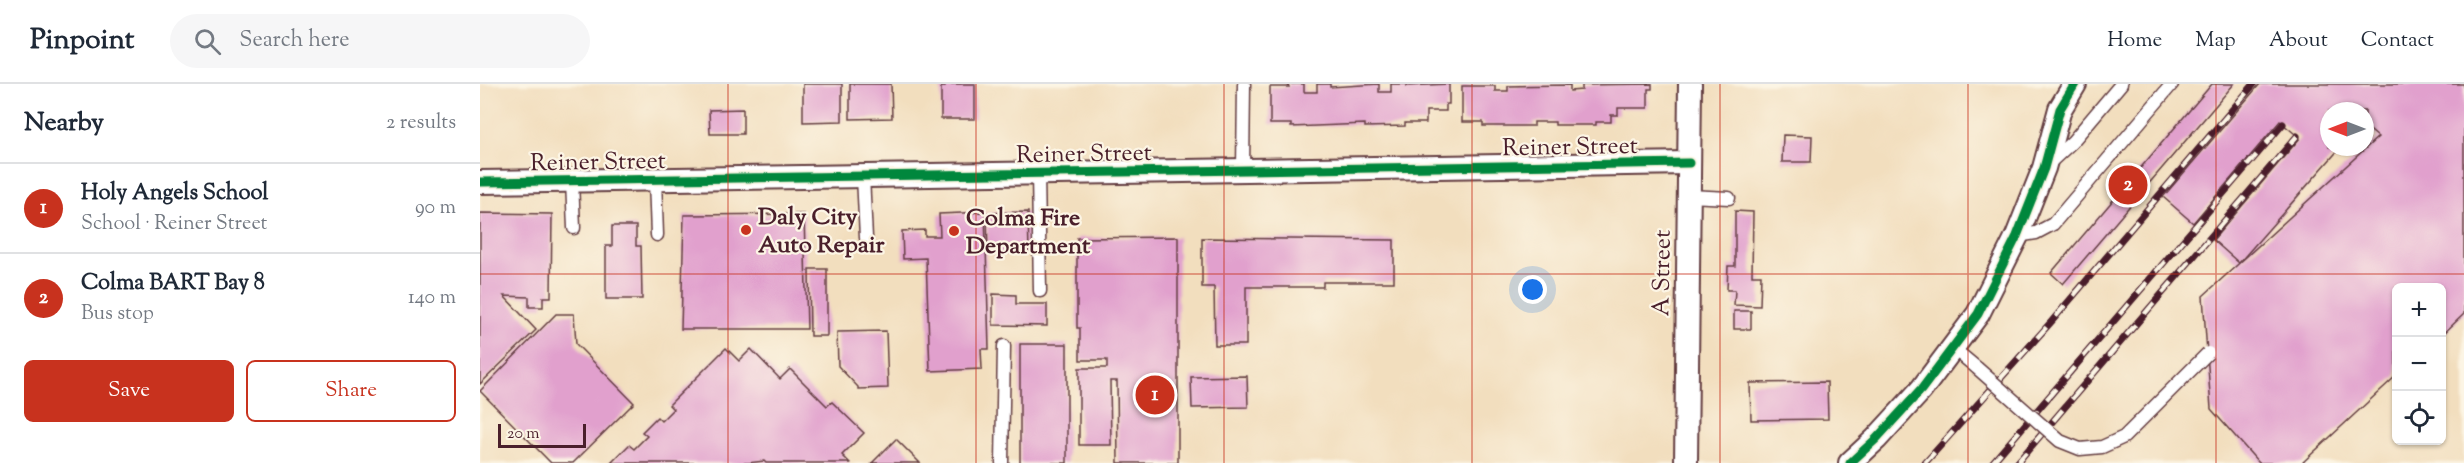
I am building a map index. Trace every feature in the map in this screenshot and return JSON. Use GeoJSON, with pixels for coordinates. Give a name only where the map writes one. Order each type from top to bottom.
{"type":"FeatureCollection","features":[{"type":"Feature","properties":{"kind":"street","name":"A Street"},"geometry":{"type":"LineString","coordinates":[[1686,463],[1690,84]]}},
{"type":"Feature","properties":{"kind":"street"},"geometry":{"type":"LineString","coordinates":[[2057,84],[2060,109]]}},
{"type":"Feature","properties":{"kind":"street"},"geometry":{"type":"LineString","coordinates":[[1850,463],[1876,439],[1921,390],[1978,314],[2017,236],[2043,168],[2060,109],[2075,84]]}},
{"type":"Feature","properties":{"kind":"street","name":"Reiner Street"},"geometry":{"type":"LineString","coordinates":[[480,182],[1689,163]]}},
{"type":"Feature","properties":{"kind":"lane"},"geometry":{"type":"LineString","coordinates":[[1243,170],[1244,84]]}},
{"type":"Feature","properties":{"kind":"lane"},"geometry":{"type":"LineString","coordinates":[[2043,168],[2072,142],[2121,84]]}},
{"type":"Feature","properties":{"kind":"lane"},"geometry":{"type":"LineString","coordinates":[[2017,236],[2036,233],[2053,224],[2172,84]]}},
{"type":"Feature","properties":{"kind":"lane"},"geometry":{"type":"LineString","coordinates":[[1038,173],[1040,291]]}},
{"type":"Feature","properties":{"kind":"lane"},"geometry":{"type":"LineString","coordinates":[[863,176],[867,237]]}},
{"type":"Feature","properties":{"kind":"lane"},"geometry":{"type":"LineString","coordinates":[[656,179],[657,235]]}},
{"type":"Feature","properties":{"kind":"lane"},"geometry":{"type":"LineString","coordinates":[[572,181],[574,228]]}},
{"type":"Feature","properties":{"kind":"lane"},"geometry":{"type":"LineString","coordinates":[[1689,196],[1729,198]]}},
{"type":"Feature","properties":{"kind":"lane"},"geometry":{"type":"LineString","coordinates":[[1002,463],[1004,346]]}},
{"type":"Feature","properties":{"kind":"lane"},"geometry":{"type":"LineString","coordinates":[[1953,348],[2047,431],[2060,441],[2080,449],[2102,447],[2124,437],[2208,352]]}},
{"type":"Feature","properties":{"kind":"building"},"geometry":{"type":"Polygon","coordinates":[[[803,84],[842,84],[842,121],[803,122],[803,84]]]}},
{"type":"Feature","properties":{"kind":"building"},"geometry":{"type":"Polygon","coordinates":[[[850,84],[891,84],[892,118],[850,119],[850,84]]]}},
{"type":"Feature","properties":{"kind":"building"},"geometry":{"type":"Polygon","coordinates":[[[945,84],[975,84],[975,119],[941,119],[941,87],[945,87],[945,84]]]}},
{"type":"Feature","properties":{"kind":"building"},"geometry":{"type":"Polygon","coordinates":[[[1288,84],[1304,84],[1304,92],[1317,92],[1317,84],[1330,84],[1330,87],[1379,84],[1379,92],[1391,92],[1391,84],[1407,84],[1407,86],[1449,84],[1449,104],[1446,104],[1446,111],[1426,111],[1426,123],[1405,123],[1405,126],[1365,127],[1365,124],[1291,127],[1291,124],[1270,124],[1270,87],[1289,87],[1288,84]]]}},
{"type":"Feature","properties":{"kind":"building"},"geometry":{"type":"Polygon","coordinates":[[[1652,84],[1652,89],[1648,89],[1648,108],[1618,108],[1618,115],[1611,115],[1611,122],[1596,122],[1596,125],[1555,125],[1555,122],[1534,122],[1534,126],[1483,126],[1483,122],[1462,122],[1462,86],[1495,86],[1495,91],[1508,91],[1508,86],[1570,85],[1570,91],[1582,90],[1582,85],[1652,84]]]}},
{"type":"Feature","properties":{"kind":"building"},"geometry":{"type":"Polygon","coordinates":[[[2212,84],[2234,84],[2063,284],[2051,273],[2212,84]]]}},
{"type":"Feature","properties":{"kind":"building"},"geometry":{"type":"Polygon","coordinates":[[[2260,84],[2464,84],[2464,314],[2446,331],[2446,283],[2392,283],[2392,380],[2302,463],[2259,463],[2211,409],[2203,296],[2357,156],[2374,156],[2374,141],[2378,137],[2374,134],[2374,102],[2320,102],[2320,156],[2333,156],[2239,263],[2213,240],[2300,138],[2280,121],[2193,223],[2163,197],[2260,84]]]}},
{"type":"Feature","properties":{"kind":"building"},"geometry":{"type":"Polygon","coordinates":[[[743,109],[743,134],[710,134],[709,110],[743,109]]]}},
{"type":"Feature","properties":{"kind":"building"},"geometry":{"type":"Polygon","coordinates":[[[1783,135],[1812,136],[1811,162],[1782,162],[1783,135]]]}},
{"type":"Feature","properties":{"kind":"building"},"geometry":{"type":"Polygon","coordinates":[[[1735,211],[1753,212],[1752,275],[1761,275],[1760,306],[1734,305],[1735,290],[1727,290],[1728,266],[1735,266],[1735,211]]]}},
{"type":"Feature","properties":{"kind":"building"},"geometry":{"type":"Polygon","coordinates":[[[985,212],[989,349],[981,349],[982,369],[930,371],[926,258],[903,259],[902,231],[925,230],[925,236],[940,236],[939,214],[985,212]]]}},
{"type":"Feature","properties":{"kind":"building"},"geometry":{"type":"Polygon","coordinates":[[[1028,212],[1029,253],[988,254],[987,213],[1028,212]]]}},
{"type":"Feature","properties":{"kind":"building"},"geometry":{"type":"Polygon","coordinates":[[[480,213],[552,214],[551,297],[543,297],[543,307],[529,307],[529,297],[504,296],[536,330],[480,384],[480,213]]]}},
{"type":"Feature","properties":{"kind":"building"},"geometry":{"type":"Polygon","coordinates":[[[804,214],[807,329],[681,329],[684,215],[804,214]]]}},
{"type":"Feature","properties":{"kind":"building"},"geometry":{"type":"Polygon","coordinates":[[[612,226],[636,226],[636,246],[641,246],[642,299],[606,299],[606,246],[612,246],[612,226]]]}},
{"type":"Feature","properties":{"kind":"building"},"geometry":{"type":"Polygon","coordinates":[[[1178,237],[1178,463],[1118,463],[1117,381],[1110,381],[1111,445],[1079,445],[1079,368],[1107,368],[1107,360],[1080,360],[1080,328],[1077,328],[1077,238],[1178,237]]]}},
{"type":"Feature","properties":{"kind":"building"},"geometry":{"type":"Polygon","coordinates":[[[1202,238],[1394,240],[1394,282],[1323,282],[1323,287],[1246,287],[1246,345],[1215,345],[1214,287],[1202,287],[1202,238]]]}},
{"type":"Feature","properties":{"kind":"building"},"geometry":{"type":"Polygon","coordinates":[[[809,269],[827,269],[827,336],[810,336],[809,269]]]}},
{"type":"Feature","properties":{"kind":"building"},"geometry":{"type":"Polygon","coordinates":[[[993,294],[1016,295],[1016,304],[1047,304],[1047,326],[993,325],[993,294]]]}},
{"type":"Feature","properties":{"kind":"building"},"geometry":{"type":"Polygon","coordinates":[[[1734,311],[1751,311],[1751,329],[1734,329],[1734,311]]]}},
{"type":"Feature","properties":{"kind":"building"},"geometry":{"type":"Polygon","coordinates":[[[556,314],[574,314],[576,344],[634,403],[573,463],[551,463],[480,391],[556,314]]]}},
{"type":"Feature","properties":{"kind":"building"},"geometry":{"type":"Polygon","coordinates":[[[886,331],[888,388],[858,389],[838,366],[837,332],[886,331]]]}},
{"type":"Feature","properties":{"kind":"building"},"geometry":{"type":"Polygon","coordinates":[[[1020,344],[1067,344],[1067,463],[1020,463],[1020,344]]]}},
{"type":"Feature","properties":{"kind":"building"},"geometry":{"type":"Polygon","coordinates":[[[726,348],[739,361],[751,349],[780,379],[790,369],[827,406],[832,402],[864,433],[842,455],[850,463],[766,463],[764,461],[611,463],[629,445],[634,449],[647,436],[642,432],[657,417],[661,421],[673,409],[669,405],[726,348]]]}},
{"type":"Feature","properties":{"kind":"building"},"geometry":{"type":"Polygon","coordinates":[[[1247,376],[1248,407],[1192,408],[1191,377],[1247,376]]]}},
{"type":"Feature","properties":{"kind":"building"},"geometry":{"type":"Polygon","coordinates":[[[1827,382],[1828,419],[1751,420],[1750,383],[1827,382]]]}},
{"type":"Feature","properties":{"kind":"building"},"geometry":{"type":"Polygon","coordinates":[[[896,439],[920,463],[872,463],[896,439]]]}},
{"type":"Feature","properties":{"kind":"railway"},"geometry":{"type":"LineString","coordinates":[[1925,463],[2052,321],[2254,84]]}},
{"type":"Feature","properties":{"kind":"railway"},"geometry":{"type":"LineString","coordinates":[[1992,463],[2283,124]]}},
{"type":"Feature","properties":{"kind":"railway"},"geometry":{"type":"LineString","coordinates":[[2017,463],[2297,136]]}},
{"type":"Feature","properties":{"kind":"cycle path"},"geometry":{"type":"LineString","coordinates":[[1850,463],[1876,439],[1921,390],[1978,314],[2017,236],[2044,168],[2060,109],[2075,84]]}},
{"type":"Feature","properties":{"kind":"cycle path"},"geometry":{"type":"LineString","coordinates":[[480,182],[1689,163]]}},
{"type":"Feature","properties":{"kind":"place","name":"Colma BART Bay 8"},"geometry":{"type":"Point","coordinates":[2128,185]}},
{"type":"Feature","properties":{"kind":"place","name":"Daly City Auto Repair"},"geometry":{"type":"Point","coordinates":[746,230]}},
{"type":"Feature","properties":{"kind":"place","name":"Colma Fire Department"},"geometry":{"type":"Point","coordinates":[954,231]}},
{"type":"Feature","properties":{"kind":"place","name":"Holy Angels School"},"geometry":{"type":"Point","coordinates":[1155,395]}}]}
